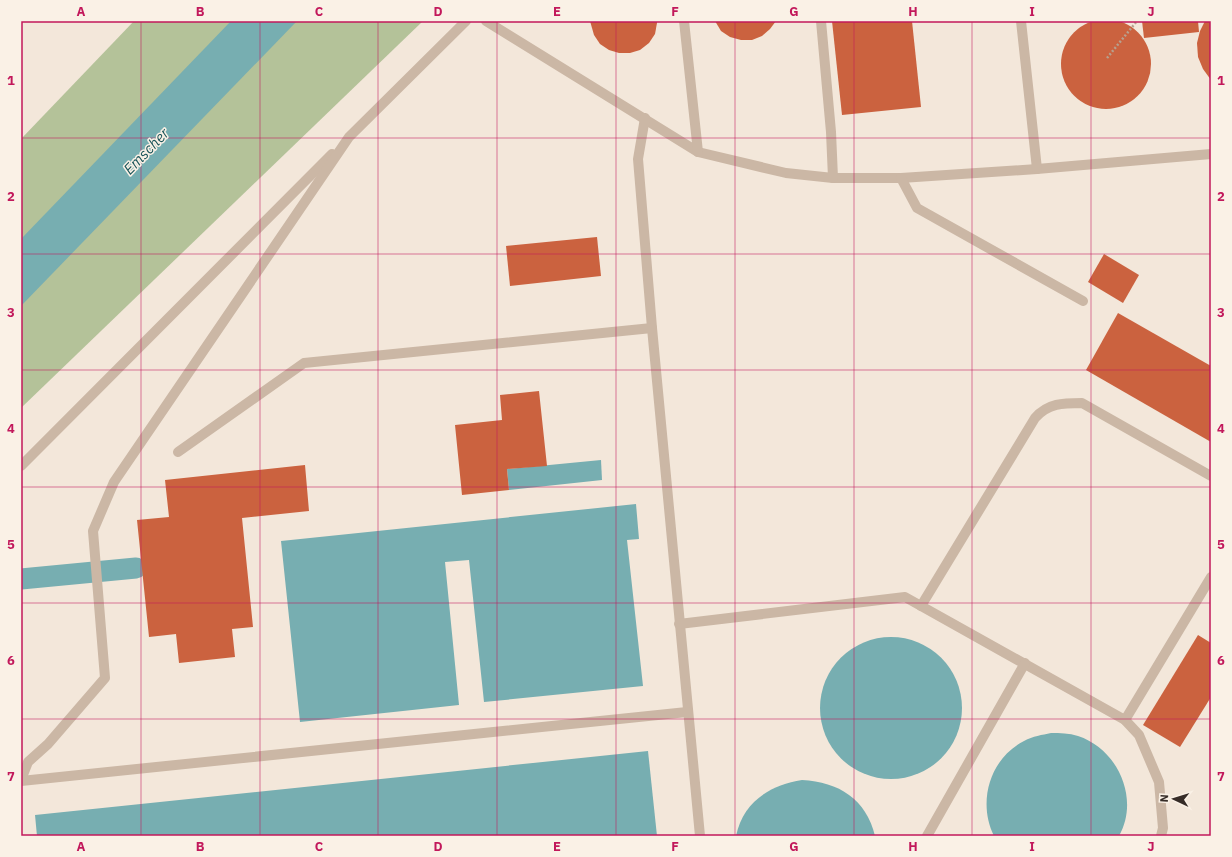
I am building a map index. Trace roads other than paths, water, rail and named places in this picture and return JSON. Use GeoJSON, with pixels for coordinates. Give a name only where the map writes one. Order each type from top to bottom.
{"type":"FeatureCollection","features":[{"type":"Feature","properties":{"kind":"lane"},"geometry":{"type":"LineString","coordinates":[[21,466],[348,137],[466,21]]}},
{"type":"Feature","properties":{"kind":"lane"},"geometry":{"type":"LineString","coordinates":[[486,21],[698,152],[786,173],[833,178],[901,178],[1037,169],[1211,154]]}},
{"type":"Feature","properties":{"kind":"lane"},"geometry":{"type":"LineString","coordinates":[[684,21],[698,152]]}},
{"type":"Feature","properties":{"kind":"lane"},"geometry":{"type":"LineString","coordinates":[[821,21],[833,178]]}},
{"type":"Feature","properties":{"kind":"lane"},"geometry":{"type":"LineString","coordinates":[[1020,21],[1037,169]]}},
{"type":"Feature","properties":{"kind":"lane"},"geometry":{"type":"LineString","coordinates":[[645,118],[638,159],[687,712],[700,836]]}},
{"type":"Feature","properties":{"kind":"lane"},"geometry":{"type":"LineString","coordinates":[[348,137],[114,482],[93,531],[105,678],[48,744],[28,762],[21,780],[687,712]]}},
{"type":"Feature","properties":{"kind":"lane"},"geometry":{"type":"LineString","coordinates":[[901,178],[917,208],[1083,301]]}},
{"type":"Feature","properties":{"kind":"lane"},"geometry":{"type":"LineString","coordinates":[[178,452],[304,363],[652,328]]}},
{"type":"Feature","properties":{"kind":"lane"},"geometry":{"type":"LineString","coordinates":[[921,606],[1035,418],[1042,410],[1063,403],[1082,403],[1211,476]]}},
{"type":"Feature","properties":{"kind":"lane"},"geometry":{"type":"LineString","coordinates":[[1124,720],[1211,577]]}},
{"type":"Feature","properties":{"kind":"lane"},"geometry":{"type":"LineString","coordinates":[[679,624],[905,597],[1025,663],[1124,720],[1139,735],[1160,782],[1163,828],[1160,836]]}},
{"type":"Feature","properties":{"kind":"lane"},"geometry":{"type":"LineString","coordinates":[[927,836],[1025,663]]}},
{"type":"Feature","properties":{"kind":"water","name":"Emscher"},"geometry":{"type":"Polygon","coordinates":[[[231,21],[297,21],[21,306],[21,239],[231,21]]]}},
{"type":"Feature","properties":{"kind":"water"},"geometry":{"type":"Polygon","coordinates":[[[601,460],[602,480],[509,490],[507,469],[601,460]]]}},
{"type":"Feature","properties":{"kind":"water"},"geometry":{"type":"Polygon","coordinates":[[[636,504],[639,539],[627,540],[643,686],[484,702],[469,560],[445,562],[459,705],[300,722],[281,541],[636,504]]]}},
{"type":"Feature","properties":{"kind":"water"},"geometry":{"type":"Polygon","coordinates":[[[884,637],[898,637],[925,645],[946,663],[957,681],[961,694],[961,722],[954,742],[936,763],[925,771],[912,776],[898,779],[884,779],[857,771],[836,753],[828,742],[823,729],[820,715],[820,701],[828,674],[846,653],[857,645],[870,640],[884,637]]]}},
{"type":"Feature","properties":{"kind":"water"},"geometry":{"type":"Polygon","coordinates":[[[1051,733],[1064,733],[1078,736],[1092,743],[1104,752],[1114,764],[1121,777],[1126,792],[1127,807],[1125,822],[1119,836],[994,836],[989,823],[987,795],[995,770],[1003,758],[1012,749],[1024,741],[1051,733]]]}},
{"type":"Feature","properties":{"kind":"water"},"geometry":{"type":"Polygon","coordinates":[[[648,751],[657,836],[37,836],[35,815],[648,751]]]}},
{"type":"Feature","properties":{"kind":"water"},"geometry":{"type":"Polygon","coordinates":[[[802,780],[828,784],[849,795],[865,812],[871,823],[875,836],[736,836],[745,814],[760,797],[779,786],[802,780]]]}},
{"type":"Feature","properties":{"kind":"waterway"},"geometry":{"type":"LineString","coordinates":[[21,579],[136,568]]}}]}
